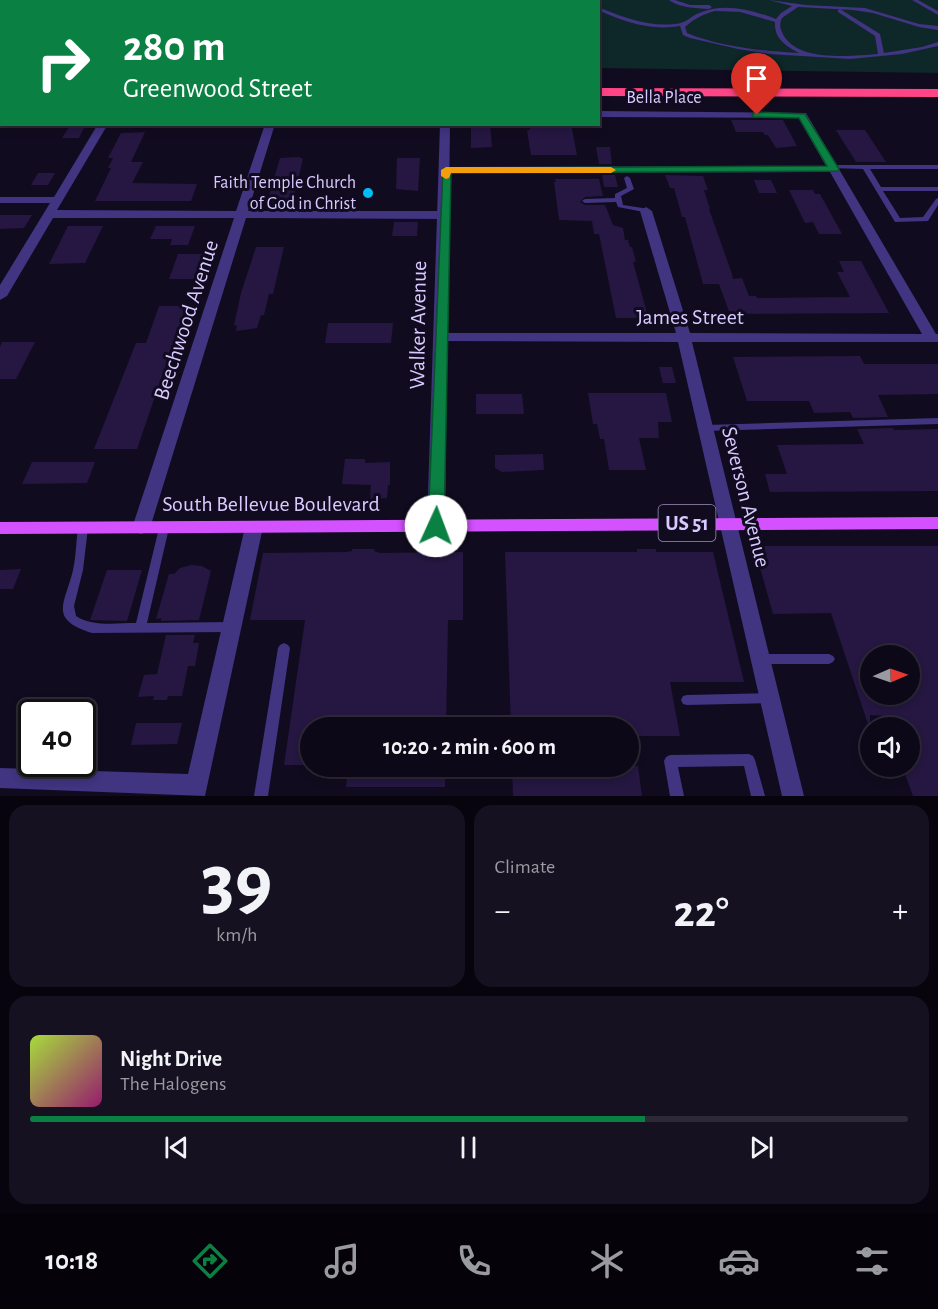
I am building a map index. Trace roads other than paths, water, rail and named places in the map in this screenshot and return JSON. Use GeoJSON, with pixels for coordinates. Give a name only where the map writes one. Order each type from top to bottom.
{"type":"FeatureCollection","features":[{"type":"Feature","properties":{"kind":"highway"},"geometry":{"type":"LineString","coordinates":[[600,80],[938,81]]}},
{"type":"Feature","properties":{"kind":"highway"},"geometry":{"type":"LineString","coordinates":[[600,92],[938,93]]}},
{"type":"Feature","properties":{"kind":"main road","name":"South Bellevue Boulevard"},"geometry":{"type":"LineString","coordinates":[[0,528],[938,523]]}},
{"type":"Feature","properties":{"kind":"street","name":"Bella Place"},"geometry":{"type":"LineString","coordinates":[[600,114],[802,116],[833,168]]}},
{"type":"Feature","properties":{"kind":"street"},"geometry":{"type":"LineString","coordinates":[[0,296],[103,126]]}},
{"type":"Feature","properties":{"kind":"street","name":"Beechwood Avenue"},"geometry":{"type":"LineString","coordinates":[[141,528],[269,126]]}},
{"type":"Feature","properties":{"kind":"street","name":"Walker Avenue"},"geometry":{"type":"LineString","coordinates":[[436,526],[446,126]]}},
{"type":"Feature","properties":{"kind":"street"},"geometry":{"type":"LineString","coordinates":[[446,170],[833,168],[934,338]]}},
{"type":"Feature","properties":{"kind":"street"},"geometry":{"type":"LineString","coordinates":[[0,200],[58,200]]}},
{"type":"Feature","properties":{"kind":"street","name":"Severson Avenue"},"geometry":{"type":"LineString","coordinates":[[646,211],[684,338],[793,796]]}},
{"type":"Feature","properties":{"kind":"street"},"geometry":{"type":"LineString","coordinates":[[50,214],[444,215]]}},
{"type":"Feature","properties":{"kind":"street","name":"James Street"},"geometry":{"type":"LineString","coordinates":[[442,337],[934,338]]}},
{"type":"Feature","properties":{"kind":"street"},"geometry":{"type":"LineString","coordinates":[[0,778],[196,790],[254,527]]}},
{"type":"Feature","properties":{"kind":"lane"},"geometry":{"type":"LineString","coordinates":[[671,0],[674,3],[686,5],[720,3],[778,21]]}},
{"type":"Feature","properties":{"kind":"lane"},"geometry":{"type":"LineString","coordinates":[[771,0],[835,9],[865,10],[906,22],[938,28]]}},
{"type":"Feature","properties":{"kind":"lane"},"geometry":{"type":"LineString","coordinates":[[914,0],[938,13]]}},
{"type":"Feature","properties":{"kind":"lane"},"geometry":{"type":"LineString","coordinates":[[720,3],[689,17],[682,27],[685,34],[715,44],[780,55],[837,58],[913,52],[938,44]]}},
{"type":"Feature","properties":{"kind":"lane"},"geometry":{"type":"LineString","coordinates":[[798,5],[782,14],[778,21],[778,32],[787,45],[795,51],[816,56]]}},
{"type":"Feature","properties":{"kind":"lane"},"geometry":{"type":"LineString","coordinates":[[600,9],[656,27],[685,24]]}},
{"type":"Feature","properties":{"kind":"lane"},"geometry":{"type":"LineString","coordinates":[[835,9],[878,35],[882,55]]}},
{"type":"Feature","properties":{"kind":"lane"},"geometry":{"type":"LineString","coordinates":[[865,167],[898,220],[925,219],[938,200]]}},
{"type":"Feature","properties":{"kind":"lane"},"geometry":{"type":"LineString","coordinates":[[833,168],[938,167]]}},
{"type":"Feature","properties":{"kind":"lane"},"geometry":{"type":"LineString","coordinates":[[627,178],[631,189],[617,195],[620,206],[646,211]]}},
{"type":"Feature","properties":{"kind":"lane"},"geometry":{"type":"LineString","coordinates":[[879,189],[938,189]]}},
{"type":"Feature","properties":{"kind":"lane"},"geometry":{"type":"LineString","coordinates":[[585,201],[619,200]]}},
{"type":"Feature","properties":{"kind":"lane"},"geometry":{"type":"LineString","coordinates":[[706,428],[938,421]]}},
{"type":"Feature","properties":{"kind":"lane"},"geometry":{"type":"LineString","coordinates":[[83,528],[78,571],[67,607],[69,616],[78,625],[92,628],[232,627]]}},
{"type":"Feature","properties":{"kind":"lane"},"geometry":{"type":"LineString","coordinates":[[140,628],[164,528]]}},
{"type":"Feature","properties":{"kind":"lane"},"geometry":{"type":"LineString","coordinates":[[261,796],[284,648]]}},
{"type":"Feature","properties":{"kind":"lane"},"geometry":{"type":"LineString","coordinates":[[761,659],[828,659]]}},
{"type":"Feature","properties":{"kind":"lane"},"geometry":{"type":"LineString","coordinates":[[687,700],[770,698]]}},
{"type":"Feature","properties":{"kind":"lane"},"geometry":{"type":"LineString","coordinates":[[677,796],[670,761],[749,760],[758,796]]}},
{"type":"Feature","properties":{"kind":"place","name":"Faith Temple Church of God in Christ"},"geometry":{"type":"Point","coordinates":[368,193]}}]}
